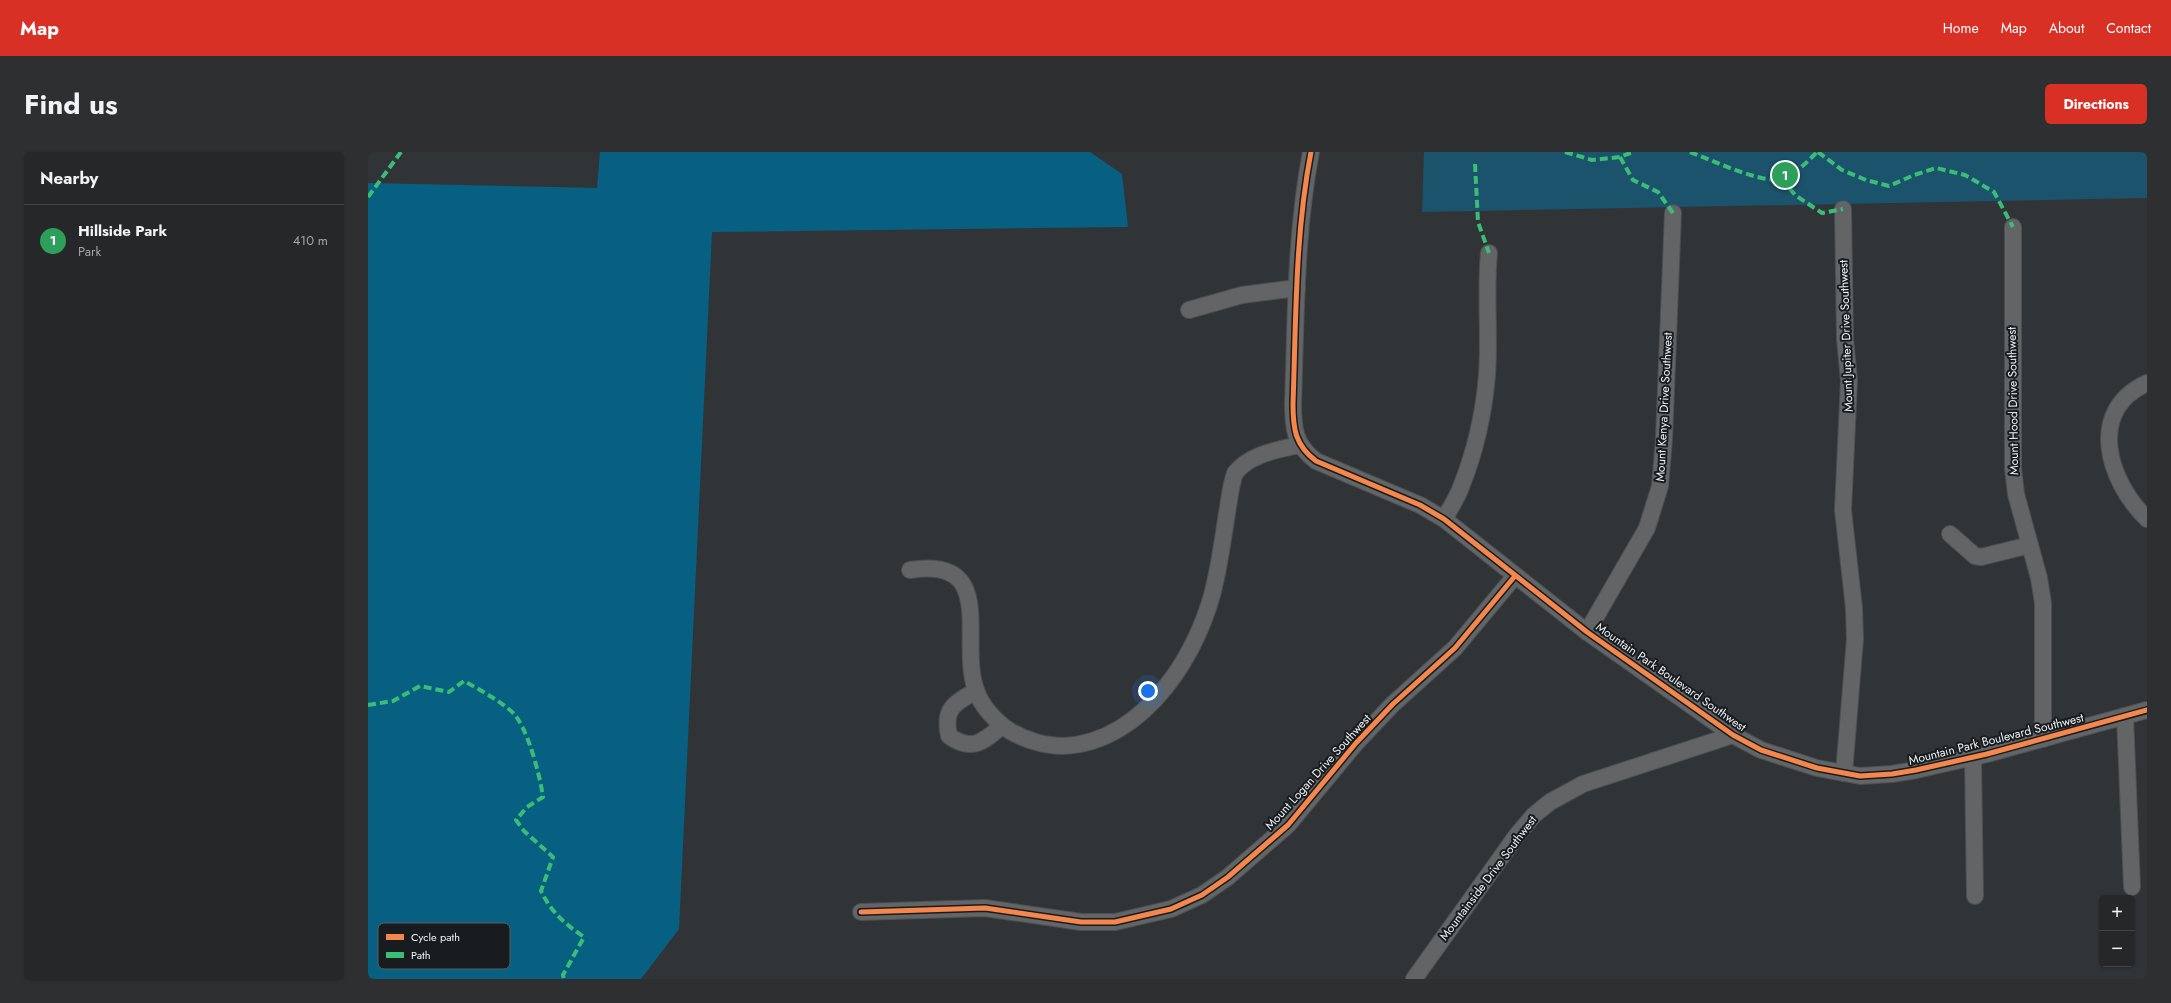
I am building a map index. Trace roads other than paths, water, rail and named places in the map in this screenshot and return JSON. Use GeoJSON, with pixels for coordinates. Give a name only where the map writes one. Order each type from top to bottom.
{"type":"FeatureCollection","features":[{"type":"Feature","properties":{"kind":"street"},"geometry":{"type":"LineString","coordinates":[[910,570],[924,567],[948,571],[958,577],[964,585],[970,605],[970,656],[976,691],[988,712],[1002,726],[1021,738],[1040,743],[1062,746],[1096,741],[1134,719],[1153,703],[1190,650],[1204,621],[1216,579],[1235,473],[1240,467],[1262,455],[1299,445],[1293,419],[1297,288],[1303,210],[1311,152]]}},
{"type":"Feature","properties":{"kind":"street","name":"Mount Jupiter Drive Southwest"},"geometry":{"type":"LineString","coordinates":[[1843,209],[1845,339],[1849,380],[1844,525],[1854,608],[1855,639],[1844,773]]}},
{"type":"Feature","properties":{"kind":"street","name":"Mount Kenya Drive Southwest"},"geometry":{"type":"LineString","coordinates":[[1587,632],[1647,528],[1660,486],[1664,440],[1673,213]]}},
{"type":"Feature","properties":{"kind":"street","name":"Mount Hood Drive Southwest"},"geometry":{"type":"LineString","coordinates":[[2013,227],[2013,468],[2016,494],[2039,578],[2043,603],[2043,739]]}},
{"type":"Feature","properties":{"kind":"street"},"geometry":{"type":"LineString","coordinates":[[1444,519],[1461,489],[1468,468],[1484,402],[1487,374],[1486,288],[1489,253]]}},
{"type":"Feature","properties":{"kind":"street"},"geometry":{"type":"LineString","coordinates":[[1189,310],[1242,295],[1297,288]]}},
{"type":"Feature","properties":{"kind":"street"},"geometry":{"type":"LineString","coordinates":[[2147,383],[2130,393],[2115,411],[2109,438],[2110,454],[2119,480],[2128,495],[2147,519]]}},
{"type":"Feature","properties":{"kind":"street","name":"Mountain Park Boulevard Southwest"},"geometry":{"type":"LineString","coordinates":[[1299,445],[1304,453],[1316,461],[1420,505],[1444,519],[1587,632],[1732,735],[1762,750],[1790,760],[1860,776],[1892,774],[1973,758],[2147,710]]}},
{"type":"Feature","properties":{"kind":"street"},"geometry":{"type":"LineString","coordinates":[[1950,534],[1975,556],[1981,557],[2030,545]]}},
{"type":"Feature","properties":{"kind":"street","name":"Mount Logan Drive Southwest"},"geometry":{"type":"LineString","coordinates":[[861,912],[985,908],[1080,922],[1115,922],[1170,909],[1202,895],[1228,877],[1288,824],[1356,743],[1393,704],[1455,648],[1515,576]]}},
{"type":"Feature","properties":{"kind":"street"},"geometry":{"type":"LineString","coordinates":[[976,691],[957,701],[949,711],[946,724],[949,736],[958,743],[968,745],[977,744],[988,738],[1002,726]]}},
{"type":"Feature","properties":{"kind":"street"},"geometry":{"type":"LineString","coordinates":[[2125,716],[2132,887]]}},
{"type":"Feature","properties":{"kind":"street","name":"Mountainside Drive Southwest"},"geometry":{"type":"LineString","coordinates":[[1414,979],[1517,835],[1534,815],[1550,802],[1583,784],[1732,735]]}},
{"type":"Feature","properties":{"kind":"street"},"geometry":{"type":"LineString","coordinates":[[1973,758],[1975,896]]}},
{"type":"Feature","properties":{"kind":"place","name":"Hillside Park"},"geometry":{"type":"Point","coordinates":[1785,175]}}]}
